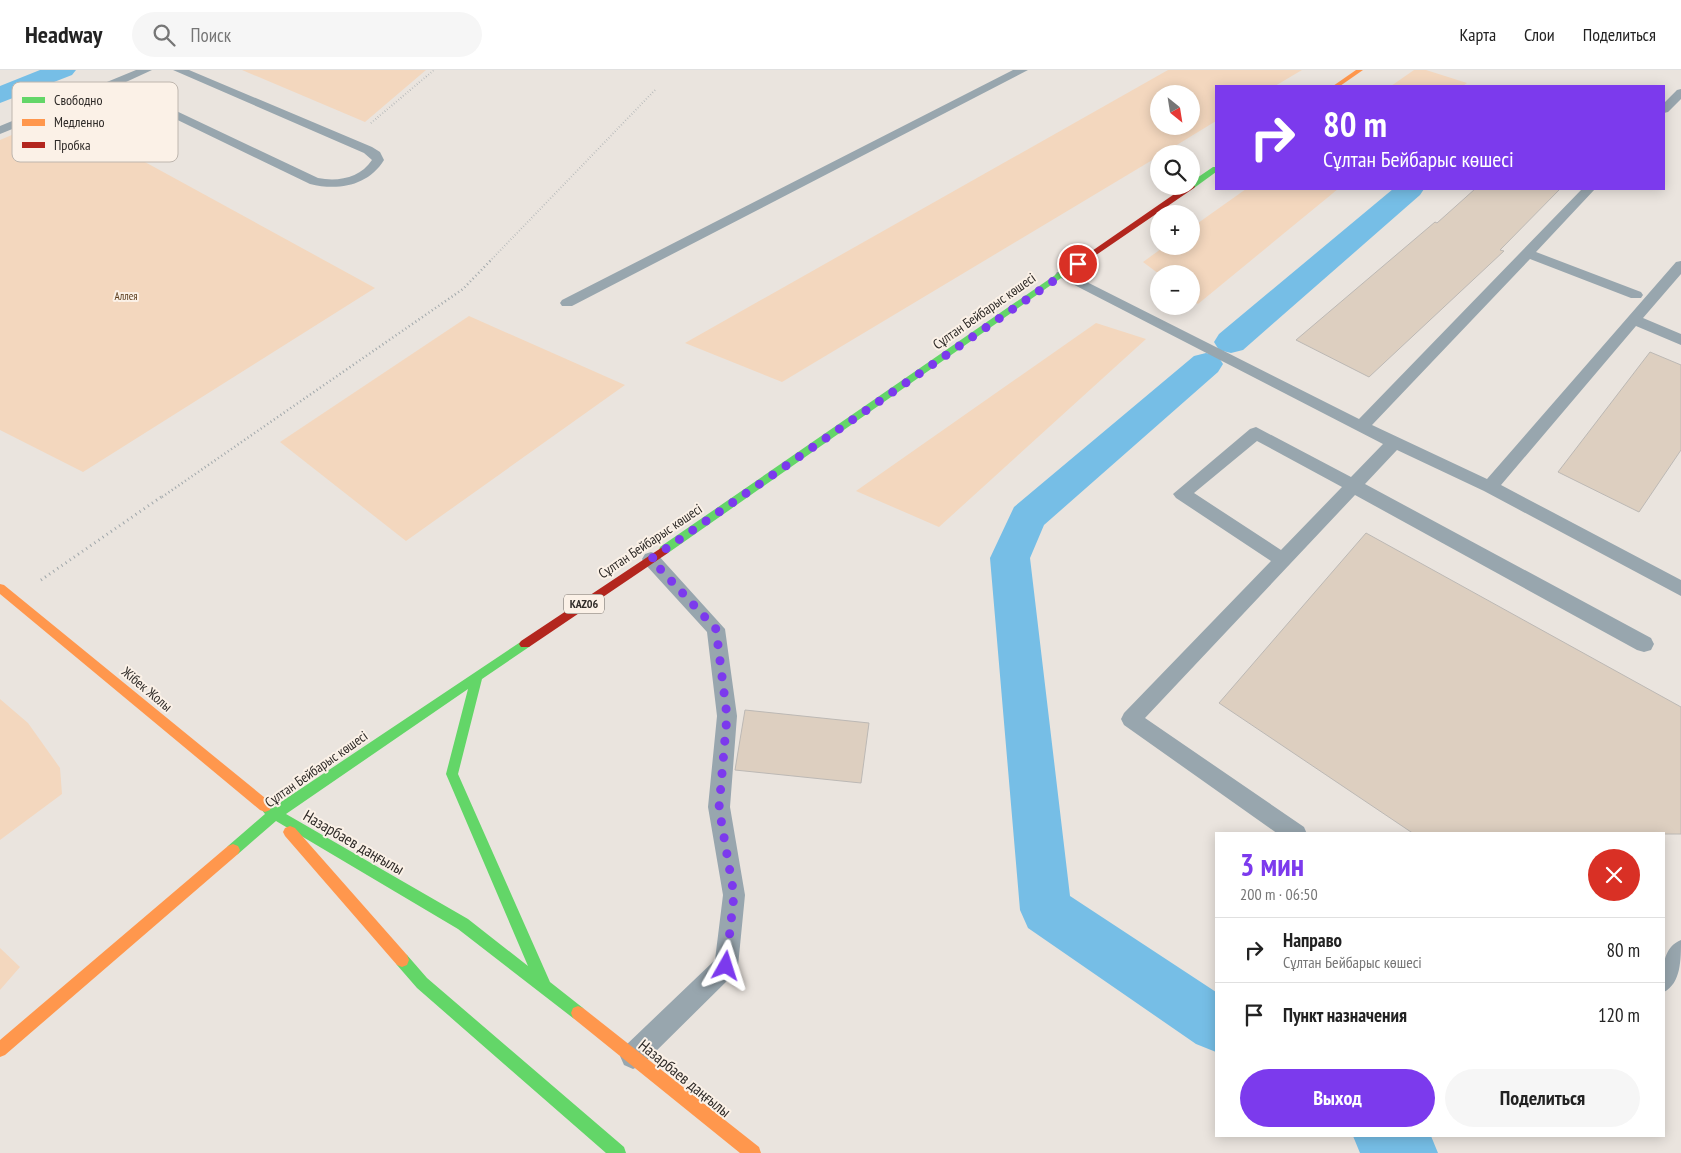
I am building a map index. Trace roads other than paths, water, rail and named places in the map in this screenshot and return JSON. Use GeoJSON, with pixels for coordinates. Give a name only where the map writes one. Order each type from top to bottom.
{"type":"FeatureCollection","features":[{"type":"Feature","properties":{"kind":"main road"},"geometry":{"type":"LineString","coordinates":[[1338,85],[1360,70]]}},
{"type":"Feature","properties":{"kind":"main road","name":"Сұлтан Бейбарыс көшесі"},"geometry":{"type":"LineString","coordinates":[[1200,180],[1215,170]]}},
{"type":"Feature","properties":{"kind":"main road","name":"Сұлтан Бейбарыс көшесі"},"geometry":{"type":"LineString","coordinates":[[0,1050],[275,814],[651,559],[1178,195]]}},
{"type":"Feature","properties":{"kind":"main road","name":"Жібек Жолы"},"geometry":{"type":"LineString","coordinates":[[0,588],[275,814]]}},
{"type":"Feature","properties":{"kind":"main road"},"geometry":{"type":"LineString","coordinates":[[477,677],[452,774],[546,989]]}},
{"type":"Feature","properties":{"kind":"main road","name":"Назарбаев даңғылы"},"geometry":{"type":"LineString","coordinates":[[275,814],[462,924],[633,1056],[753,1153]]}},
{"type":"Feature","properties":{"kind":"main road","name":"Назарбаев даңғылы"},"geometry":{"type":"LineString","coordinates":[[275,814],[422,983],[618,1153]]}},
{"type":"Feature","properties":{"kind":"lane"},"geometry":{"type":"LineString","coordinates":[[117,82],[146,70]]}},
{"type":"Feature","properties":{"kind":"lane"},"geometry":{"type":"LineString","coordinates":[[178,116],[314,181],[327,184],[351,180],[375,166],[378,160],[376,155],[368,150],[179,70]]}},
{"type":"Feature","properties":{"kind":"lane"},"geometry":{"type":"LineString","coordinates":[[567,304],[1022,70]]}},
{"type":"Feature","properties":{"kind":"lane"},"geometry":{"type":"LineString","coordinates":[[1665,109],[1681,92]]}},
{"type":"Feature","properties":{"kind":"lane"},"geometry":{"type":"LineString","coordinates":[[0,130],[12,125]]}},
{"type":"Feature","properties":{"kind":"lane"},"geometry":{"type":"LineString","coordinates":[[1361,428],[1588,190]]}},
{"type":"Feature","properties":{"kind":"lane"},"geometry":{"type":"LineString","coordinates":[[1527,253],[1636,295]]}},
{"type":"Feature","properties":{"kind":"lane"},"geometry":{"type":"LineString","coordinates":[[1490,487],[1681,265]]}},
{"type":"Feature","properties":{"kind":"lane"},"geometry":{"type":"LineString","coordinates":[[1062,275],[1361,428],[1490,487],[1681,589]]}},
{"type":"Feature","properties":{"kind":"lane"},"geometry":{"type":"LineString","coordinates":[[1634,320],[1681,340]]}},
{"type":"Feature","properties":{"kind":"lane"},"geometry":{"type":"LineString","coordinates":[[1283,560],[1182,494],[1256,433],[1644,644]]}},
{"type":"Feature","properties":{"kind":"lane"},"geometry":{"type":"LineString","coordinates":[[1293,832],[1131,719],[1394,442]]}},
{"type":"Feature","properties":{"kind":"lane"},"geometry":{"type":"LineString","coordinates":[[633,1056],[726,966],[734,895],[719,808],[727,716],[716,629],[651,559]]}},
{"type":"Feature","properties":{"kind":"lane"},"geometry":{"type":"LineString","coordinates":[[1665,978],[1681,952]]}},
{"type":"Feature","properties":{"kind":"waterway"},"geometry":{"type":"LineString","coordinates":[[33,82],[63,70]]}},
{"type":"Feature","properties":{"kind":"waterway"},"geometry":{"type":"LineString","coordinates":[[0,95],[12,90]]}},
{"type":"Feature","properties":{"kind":"waterway"},"geometry":{"type":"LineString","coordinates":[[1231,342],[1409,190]]}},
{"type":"Feature","properties":{"kind":"waterway"},"geometry":{"type":"LineString","coordinates":[[1206,364],[1028,517],[1010,558],[1046,910],[1215,1023]]}},
{"type":"Feature","properties":{"kind":"waterway"},"geometry":{"type":"LineString","coordinates":[[1384,1137],[1408,1153]]}},
{"type":"Feature","properties":{"kind":"park label","name":"Аллея"},"geometry":{"type":"Point","coordinates":[126,296]}}]}
